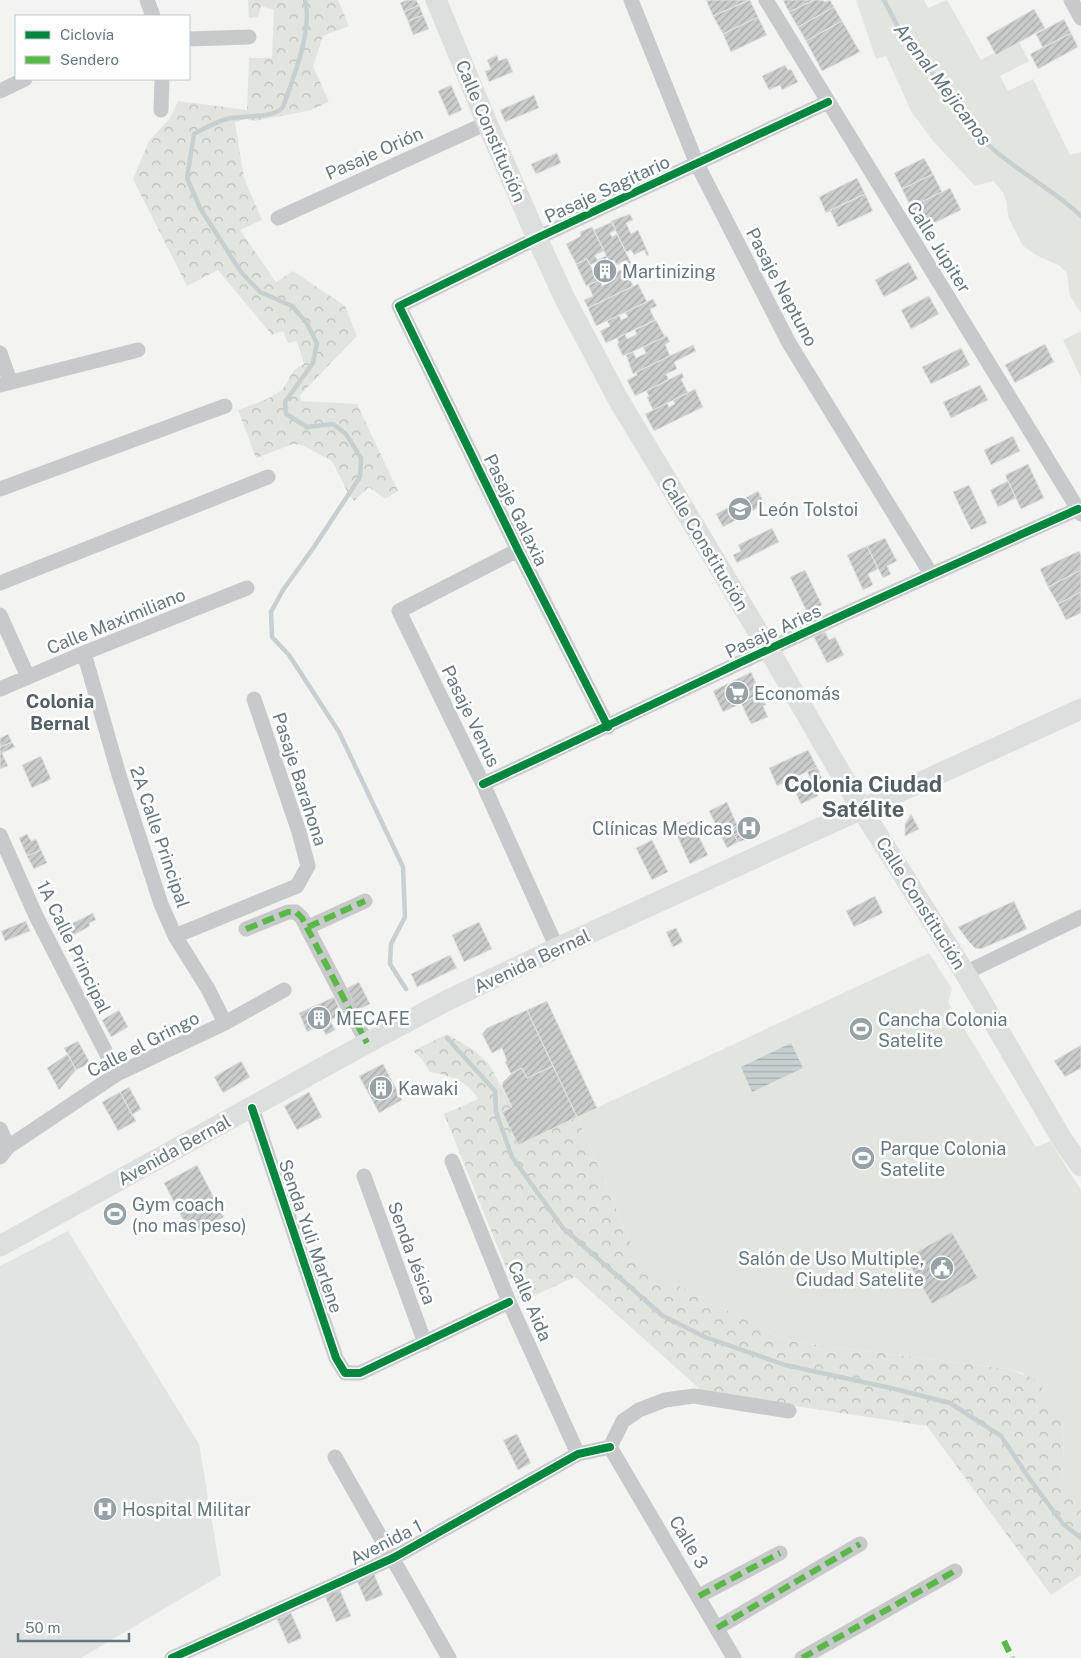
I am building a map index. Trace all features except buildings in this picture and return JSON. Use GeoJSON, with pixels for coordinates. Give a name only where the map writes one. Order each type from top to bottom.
{"type":"FeatureCollection","features":[{"type":"Feature","properties":{"kind":"main road","name":"Calle Constitución"},"geometry":{"type":"LineString","coordinates":[[436,0],[537,238],[565,298],[618,399],[769,650],[862,810],[965,973],[1063,1141],[1081,1166]]}},
{"type":"Feature","properties":{"kind":"main road","name":"Avenida Bernal"},"geometry":{"type":"LineString","coordinates":[[0,1246],[446,1001],[557,948],[1081,709]]}},
{"type":"Feature","properties":{"kind":"street"},"geometry":{"type":"LineString","coordinates":[[147,0],[153,15]]}},
{"type":"Feature","properties":{"kind":"street","name":"Pasaje Neptuno"},"geometry":{"type":"LineString","coordinates":[[631,0],[697,164],[789,343],[931,574]]}},
{"type":"Feature","properties":{"kind":"street","name":"Calle Júpiter"},"geometry":{"type":"LineString","coordinates":[[766,0],[1079,511]]}},
{"type":"Feature","properties":{"kind":"street"},"geometry":{"type":"LineString","coordinates":[[1071,0],[1081,18]]}},
{"type":"Feature","properties":{"kind":"street"},"geometry":{"type":"LineString","coordinates":[[190,39],[249,37]]}},
{"type":"Feature","properties":{"kind":"street"},"geometry":{"type":"LineString","coordinates":[[0,91],[23,80]]}},
{"type":"Feature","properties":{"kind":"street"},"geometry":{"type":"LineString","coordinates":[[161,110],[162,80]]}},
{"type":"Feature","properties":{"kind":"street","name":"Pasaje Sagitario"},"geometry":{"type":"LineString","coordinates":[[399,306],[537,238],[828,102]]}},
{"type":"Feature","properties":{"kind":"street","name":"Pasaje Orión"},"geometry":{"type":"LineString","coordinates":[[278,218],[487,123]]}},
{"type":"Feature","properties":{"kind":"street","name":"Pasaje Galaxia"},"geometry":{"type":"LineString","coordinates":[[399,306],[518,550],[608,727]]}},
{"type":"Feature","properties":{"kind":"street"},"geometry":{"type":"LineString","coordinates":[[0,353],[5,383],[138,350]]}},
{"type":"Feature","properties":{"kind":"street"},"geometry":{"type":"LineString","coordinates":[[0,489],[225,406]]}},
{"type":"Feature","properties":{"kind":"street"},"geometry":{"type":"LineString","coordinates":[[0,583],[268,476]]}},
{"type":"Feature","properties":{"kind":"street","name":"Pasaje Aries"},"geometry":{"type":"LineString","coordinates":[[483,784],[931,574],[1079,511]]}},
{"type":"Feature","properties":{"kind":"street","name":"Pasaje Venus"},"geometry":{"type":"LineString","coordinates":[[518,550],[398,610],[483,784],[557,948]]}},
{"type":"Feature","properties":{"kind":"street","name":"Calle Maximiliano"},"geometry":{"type":"LineString","coordinates":[[0,689],[84,653],[248,588]]}},
{"type":"Feature","properties":{"kind":"street"},"geometry":{"type":"LineString","coordinates":[[0,614],[28,677]]}},
{"type":"Feature","properties":{"kind":"street","name":"2A Calle Principal"},"geometry":{"type":"LineString","coordinates":[[84,653],[122,784],[160,904],[175,936],[208,989],[225,1023]]}},
{"type":"Feature","properties":{"kind":"street","name":"Pasaje Barahona"},"geometry":{"type":"LineString","coordinates":[[175,936],[297,886],[308,866],[299,832],[254,699]]}},
{"type":"Feature","properties":{"kind":"street","name":"1A Calle Principal"},"geometry":{"type":"LineString","coordinates":[[0,835],[36,916],[116,1074]]}},
{"type":"Feature","properties":{"kind":"street"},"geometry":{"type":"LineString","coordinates":[[308,927],[365,901]]}},
{"type":"Feature","properties":{"kind":"street"},"geometry":{"type":"LineString","coordinates":[[246,929],[288,912],[296,912],[308,927],[367,1043]]}},
{"type":"Feature","properties":{"kind":"street"},"geometry":{"type":"LineString","coordinates":[[965,973],[1081,917]]}},
{"type":"Feature","properties":{"kind":"street","name":"Calle el Gringo"},"geometry":{"type":"LineString","coordinates":[[4,1152],[116,1074],[225,1023],[284,990]]}},
{"type":"Feature","properties":{"kind":"street","name":"Senda Yuli Marlene"},"geometry":{"type":"LineString","coordinates":[[252,1108],[336,1358],[345,1373],[360,1373],[425,1343]]}},
{"type":"Feature","properties":{"kind":"street"},"geometry":{"type":"LineString","coordinates":[[0,1129],[4,1152]]}},
{"type":"Feature","properties":{"kind":"street","name":"Calle Aida"},"geometry":{"type":"LineString","coordinates":[[452,1161],[509,1302],[578,1454]]}},
{"type":"Feature","properties":{"kind":"street","name":"Senda Jésica"},"geometry":{"type":"LineString","coordinates":[[364,1176],[425,1343]]}},
{"type":"Feature","properties":{"kind":"street"},"geometry":{"type":"LineString","coordinates":[[425,1343],[509,1302]]}},
{"type":"Feature","properties":{"kind":"street"},"geometry":{"type":"LineString","coordinates":[[610,1447],[623,1422],[639,1410],[665,1400],[694,1396],[789,1411]]}},
{"type":"Feature","properties":{"kind":"street","name":"Avenida 1"},"geometry":{"type":"LineString","coordinates":[[172,1658],[393,1558],[578,1454],[610,1447]]}},
{"type":"Feature","properties":{"kind":"street","name":"Calle 3"},"geometry":{"type":"LineString","coordinates":[[610,1447],[734,1658]]}},
{"type":"Feature","properties":{"kind":"street"},"geometry":{"type":"LineString","coordinates":[[335,1457],[449,1658]]}},
{"type":"Feature","properties":{"kind":"street"},"geometry":{"type":"LineString","coordinates":[[717,1628],[860,1544]]}},
{"type":"Feature","properties":{"kind":"street"},"geometry":{"type":"LineString","coordinates":[[699,1596],[780,1553]]}},
{"type":"Feature","properties":{"kind":"street"},"geometry":{"type":"LineString","coordinates":[[802,1658],[955,1571]]}},
{"type":"Feature","properties":{"kind":"shaded area"},"geometry":{"type":"Polygon","coordinates":[[[791,1043],[803,1068],[752,1092],[741,1067],[791,1043]]]}},
{"type":"Feature","properties":{"kind":"shaded area","name":"Hospital Militar"},"geometry":{"type":"Polygon","coordinates":[[[68,1231],[199,1444],[221,1575],[81,1658],[0,1658],[0,1266],[68,1231]]]}},
{"type":"Feature","properties":{"kind":"green space"},"geometry":{"type":"Polygon","coordinates":[[[248,0],[338,0],[349,26],[323,36],[313,66],[329,102],[308,111],[254,121],[246,119],[235,122],[244,178],[262,220],[240,230],[276,282],[293,271],[345,306],[357,336],[300,395],[301,401],[357,404],[398,491],[385,499],[369,487],[354,501],[332,461],[302,445],[293,444],[256,458],[238,410],[267,399],[277,393],[285,386],[292,373],[304,364],[297,341],[288,343],[283,331],[272,335],[218,270],[187,286],[133,179],[149,141],[170,118],[178,101],[247,110],[249,58],[272,58],[274,10],[261,6],[258,17],[249,18],[248,0]]]}},
{"type":"Feature","properties":{"kind":"green space"},"geometry":{"type":"Polygon","coordinates":[[[856,0],[924,0],[928,8],[947,0],[981,60],[1018,40],[1029,61],[1000,76],[1008,91],[1033,79],[1070,155],[1081,152],[1081,313],[1070,296],[1067,273],[1060,266],[1036,255],[1023,246],[1009,219],[1003,192],[993,181],[975,186],[934,142],[912,113],[886,56],[876,59],[856,0]]]}},
{"type":"Feature","properties":{"kind":"green space"},"geometry":{"type":"Polygon","coordinates":[[[1081,331],[1081,378],[1063,340],[1081,331]]]}},
{"type":"Feature","properties":{"kind":"green space"},"geometry":{"type":"Polygon","coordinates":[[[929,953],[952,989],[948,1002],[1036,1147],[1050,1141],[1081,1190],[1081,1502],[1062,1478],[1064,1437],[1062,1424],[1023,1373],[1008,1369],[795,1342],[781,1338],[665,1279],[635,1253],[577,1117],[929,953]]]}},
{"type":"Feature","properties":{"kind":"green space"},"geometry":{"type":"Polygon","coordinates":[[[447,1034],[475,1051],[489,1064],[512,1107],[502,1112],[518,1145],[577,1117],[635,1253],[665,1279],[781,1338],[795,1342],[1008,1369],[1033,1378],[1040,1384],[1062,1424],[1064,1437],[1062,1478],[1081,1502],[1081,1575],[1051,1595],[927,1426],[703,1392],[575,1277],[520,1302],[444,1114],[478,1099],[463,1083],[444,1075],[430,1072],[421,1058],[413,1051],[447,1034]]]}},
{"type":"Feature","properties":{"kind":"waterway"},"geometry":{"type":"LineString","coordinates":[[305,0],[307,12],[301,54],[283,107],[279,111],[265,115],[223,120],[194,134],[187,178],[200,208],[241,272],[260,292],[292,306],[306,322],[317,343],[313,363],[285,402],[286,414],[307,427],[333,424],[346,434],[361,458],[360,477],[283,590],[271,612],[272,637],[289,655],[339,732],[403,867],[405,917],[391,944],[390,964],[406,989]]}},
{"type":"Feature","properties":{"kind":"waterway","name":"Arenal Mejicanos"},"geometry":{"type":"LineString","coordinates":[[884,0],[900,31],[983,140],[1081,216]]}},
{"type":"Feature","properties":{"kind":"waterway"},"geometry":{"type":"LineString","coordinates":[[447,1038],[495,1091],[496,1112],[512,1157],[563,1228],[663,1316],[705,1337],[785,1365],[950,1403],[1001,1436],[1063,1524],[1081,1538]]}},
{"type":"Feature","properties":{"kind":"marked path"},"geometry":{"type":"LineString","coordinates":[[308,927],[365,901]]}},
{"type":"Feature","properties":{"kind":"marked path"},"geometry":{"type":"LineString","coordinates":[[246,929],[288,912],[296,912],[302,918],[367,1043]]}},
{"type":"Feature","properties":{"kind":"marked path"},"geometry":{"type":"LineString","coordinates":[[717,1628],[860,1544]]}},
{"type":"Feature","properties":{"kind":"marked path"},"geometry":{"type":"LineString","coordinates":[[699,1596],[780,1553]]}},
{"type":"Feature","properties":{"kind":"marked path"},"geometry":{"type":"LineString","coordinates":[[802,1658],[955,1571]]}},
{"type":"Feature","properties":{"kind":"marked path"},"geometry":{"type":"LineString","coordinates":[[1004,1641],[1012,1658]]}},
{"type":"Feature","properties":{"kind":"cycle path"},"geometry":{"type":"LineString","coordinates":[[608,727],[518,550],[399,306],[537,238],[828,102]]}},
{"type":"Feature","properties":{"kind":"cycle path"},"geometry":{"type":"LineString","coordinates":[[483,784],[806,632],[1078,509]]}},
{"type":"Feature","properties":{"kind":"cycle path"},"geometry":{"type":"LineString","coordinates":[[252,1108],[336,1358],[345,1373],[360,1373],[509,1302]]}},
{"type":"Feature","properties":{"kind":"cycle path"},"geometry":{"type":"LineString","coordinates":[[172,1658],[393,1558],[578,1454],[610,1447]]}},
{"type":"Feature","properties":{"kind":"place","name":"Martinizing"},"geometry":{"type":"Point","coordinates":[605,271]}},
{"type":"Feature","properties":{"kind":"place","name":"León Tolstoi"},"geometry":{"type":"Point","coordinates":[740,509]}},
{"type":"Feature","properties":{"kind":"place","name":"Economás"},"geometry":{"type":"Point","coordinates":[737,693]}},
{"type":"Feature","properties":{"kind":"place","name":"Clínicas Medicas"},"geometry":{"type":"Point","coordinates":[749,828]}},
{"type":"Feature","properties":{"kind":"place","name":"MECAFE"},"geometry":{"type":"Point","coordinates":[319,1018]}},
{"type":"Feature","properties":{"kind":"place","name":"Cancha Colonia Satelite"},"geometry":{"type":"Point","coordinates":[861,1029]}},
{"type":"Feature","properties":{"kind":"place","name":"Kawaki"},"geometry":{"type":"Point","coordinates":[381,1088]}},
{"type":"Feature","properties":{"kind":"place","name":"Parque Colonia Satelite"},"geometry":{"type":"Point","coordinates":[863,1158]}},
{"type":"Feature","properties":{"kind":"place","name":"Gym coach (no mas peso)"},"geometry":{"type":"Point","coordinates":[115,1214]}},
{"type":"Feature","properties":{"kind":"place","name":"Salón de Uso Multiple, Ciudad Satelite"},"geometry":{"type":"Point","coordinates":[942,1268]}},
{"type":"Feature","properties":{"kind":"place","name":"Hospital Militar"},"geometry":{"type":"Point","coordinates":[105,1509]}},
{"type":"Feature","properties":{"kind":"district","name":"Colonia Bernal"},"geometry":{"type":"Point","coordinates":[60,712]}},
{"type":"Feature","properties":{"kind":"district","name":"Colonia Ciudad Satélite"},"geometry":{"type":"Point","coordinates":[863,796]}}]}
